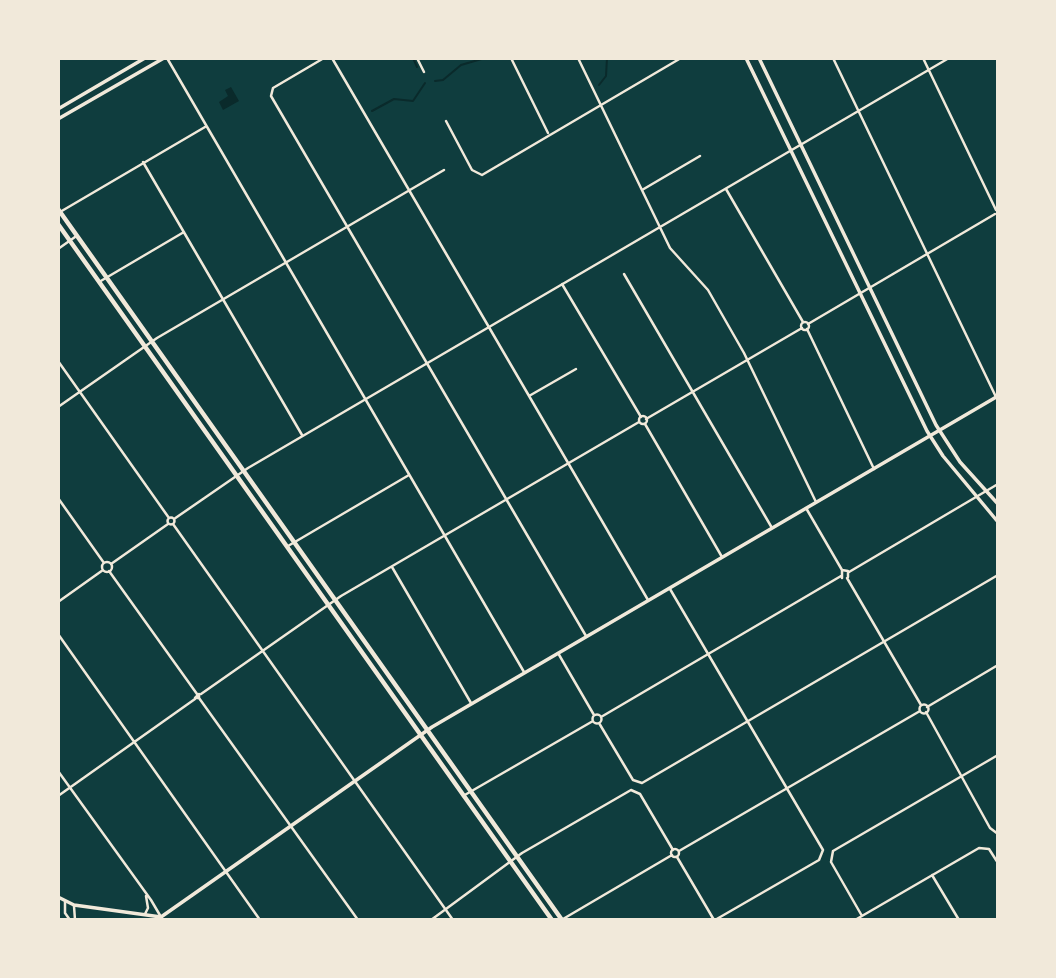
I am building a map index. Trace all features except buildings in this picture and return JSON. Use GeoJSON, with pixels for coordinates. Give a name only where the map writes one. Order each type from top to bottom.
{"type":"FeatureCollection","features":[{"type":"Feature","properties":{"kind":"main road"},"geometry":{"type":"LineString","coordinates":[[59,211],[562,920]]}},
{"type":"Feature","properties":{"kind":"main road"},"geometry":{"type":"LineString","coordinates":[[58,224],[552,920]]}},
{"type":"Feature","properties":{"kind":"street"},"geometry":{"type":"LineString","coordinates":[[58,109],[145,58]]}},
{"type":"Feature","properties":{"kind":"street"},"geometry":{"type":"LineString","coordinates":[[58,119],[165,58],[524,673]]}},
{"type":"Feature","properties":{"kind":"street"},"geometry":{"type":"LineString","coordinates":[[324,58],[270,92],[586,636]]}},
{"type":"Feature","properties":{"kind":"street"},"geometry":{"type":"LineString","coordinates":[[332,58],[648,600]]}},
{"type":"Feature","properties":{"kind":"street"},"geometry":{"type":"LineString","coordinates":[[417,58],[424,72]]}},
{"type":"Feature","properties":{"kind":"street"},"geometry":{"type":"LineString","coordinates":[[511,58],[549,135]]}},
{"type":"Feature","properties":{"kind":"street"},"geometry":{"type":"LineString","coordinates":[[578,58],[672,251],[708,290],[747,360],[816,502]]}},
{"type":"Feature","properties":{"kind":"street"},"geometry":{"type":"LineString","coordinates":[[446,121],[474,173],[485,174],[681,58]]}},
{"type":"Feature","properties":{"kind":"street"},"geometry":{"type":"LineString","coordinates":[[746,58],[930,436],[998,522]]}},
{"type":"Feature","properties":{"kind":"street"},"geometry":{"type":"LineString","coordinates":[[759,58],[939,431],[960,462],[998,504]]}},
{"type":"Feature","properties":{"kind":"street"},"geometry":{"type":"LineString","coordinates":[[160,919],[427,730],[997,397],[833,58]]}},
{"type":"Feature","properties":{"kind":"street"},"geometry":{"type":"LineString","coordinates":[[874,469],[807,329],[808,324],[997,213],[923,58]]}},
{"type":"Feature","properties":{"kind":"street"},"geometry":{"type":"LineString","coordinates":[[453,920],[173,524],[174,519],[243,471],[949,58]]}},
{"type":"Feature","properties":{"kind":"street"},"geometry":{"type":"LineString","coordinates":[[59,211],[205,126]]}},
{"type":"Feature","properties":{"kind":"street"},"geometry":{"type":"LineString","coordinates":[[642,190],[700,156]]}},
{"type":"Feature","properties":{"kind":"street"},"geometry":{"type":"LineString","coordinates":[[144,162],[302,436]]}},
{"type":"Feature","properties":{"kind":"street"},"geometry":{"type":"LineString","coordinates":[[58,407],[145,346],[444,170]]}},
{"type":"Feature","properties":{"kind":"street"},"geometry":{"type":"LineString","coordinates":[[726,188],[803,322],[808,324]]}},
{"type":"Feature","properties":{"kind":"street"},"geometry":{"type":"LineString","coordinates":[[99,282],[184,232]]}},
{"type":"Feature","properties":{"kind":"street"},"geometry":{"type":"LineString","coordinates":[[58,249],[76,236]]}},
{"type":"Feature","properties":{"kind":"street"},"geometry":{"type":"LineString","coordinates":[[624,274],[772,528]]}},
{"type":"Feature","properties":{"kind":"street"},"geometry":{"type":"LineString","coordinates":[[562,284],[641,417],[646,418],[802,327],[803,322]]}},
{"type":"Feature","properties":{"kind":"street"},"geometry":{"type":"LineString","coordinates":[[802,327],[807,329]]}},
{"type":"Feature","properties":{"kind":"street"},"geometry":{"type":"LineString","coordinates":[[58,361],[169,518],[174,519]]}},
{"type":"Feature","properties":{"kind":"street"},"geometry":{"type":"LineString","coordinates":[[529,397],[576,369]]}},
{"type":"Feature","properties":{"kind":"street"},"geometry":{"type":"LineString","coordinates":[[58,796],[335,601],[639,422],[641,417]]}},
{"type":"Feature","properties":{"kind":"street"},"geometry":{"type":"LineString","coordinates":[[646,418],[645,424],[722,557]]}},
{"type":"Feature","properties":{"kind":"street"},"geometry":{"type":"LineString","coordinates":[[639,422],[645,424]]}},
{"type":"Feature","properties":{"kind":"street"},"geometry":{"type":"LineString","coordinates":[[286,547],[409,475]]}},
{"type":"Feature","properties":{"kind":"street"},"geometry":{"type":"LineString","coordinates":[[847,578],[849,572],[998,484]]}},
{"type":"Feature","properties":{"kind":"street"},"geometry":{"type":"LineString","coordinates":[[58,498],[104,563],[103,570]]}},
{"type":"Feature","properties":{"kind":"street"},"geometry":{"type":"LineString","coordinates":[[806,508],[842,570],[841,576]]}},
{"type":"Feature","properties":{"kind":"street"},"geometry":{"type":"LineString","coordinates":[[168,524],[169,518]]}},
{"type":"Feature","properties":{"kind":"street"},"geometry":{"type":"LineString","coordinates":[[109,571],[111,564],[168,524],[173,524]]}},
{"type":"Feature","properties":{"kind":"street"},"geometry":{"type":"LineString","coordinates":[[104,563],[111,564]]}},
{"type":"Feature","properties":{"kind":"street"},"geometry":{"type":"LineString","coordinates":[[392,567],[472,704]]}},
{"type":"Feature","properties":{"kind":"street"},"geometry":{"type":"LineString","coordinates":[[58,602],[103,570],[109,571],[358,920]]}},
{"type":"Feature","properties":{"kind":"street"},"geometry":{"type":"LineString","coordinates":[[842,570],[849,572]]}},
{"type":"Feature","properties":{"kind":"street"},"geometry":{"type":"LineString","coordinates":[[463,796],[593,721],[599,723],[636,782],[645,781],[998,575]]}},
{"type":"Feature","properties":{"kind":"street"},"geometry":{"type":"LineString","coordinates":[[594,715],[601,716],[841,576],[847,578],[884,641],[921,705],[920,711]]}},
{"type":"Feature","properties":{"kind":"street"},"geometry":{"type":"LineString","coordinates":[[670,588],[823,854],[819,860],[714,920],[677,857],[672,855]]}},
{"type":"Feature","properties":{"kind":"street"},"geometry":{"type":"LineString","coordinates":[[58,634],[260,920]]}},
{"type":"Feature","properties":{"kind":"street"},"geometry":{"type":"LineString","coordinates":[[558,653],[594,715],[593,721]]}},
{"type":"Feature","properties":{"kind":"street"},"geometry":{"type":"LineString","coordinates":[[921,705],[928,706],[998,665]]}},
{"type":"Feature","properties":{"kind":"street"},"geometry":{"type":"LineString","coordinates":[[928,706],[926,712],[990,828],[997,833]]}},
{"type":"Feature","properties":{"kind":"street"},"geometry":{"type":"LineString","coordinates":[[673,850],[679,851],[920,711],[926,712]]}},
{"type":"Feature","properties":{"kind":"street"},"geometry":{"type":"LineString","coordinates":[[599,723],[601,716]]}},
{"type":"Feature","properties":{"kind":"street"},"geometry":{"type":"LineString","coordinates":[[862,916],[830,856],[835,850],[998,755]]}},
{"type":"Feature","properties":{"kind":"street"},"geometry":{"type":"LineString","coordinates":[[58,771],[160,919]]}},
{"type":"Feature","properties":{"kind":"street"},"geometry":{"type":"LineString","coordinates":[[431,920],[518,857],[634,789],[640,794],[673,850],[672,855],[562,920]]}},
{"type":"Feature","properties":{"kind":"street"},"geometry":{"type":"LineString","coordinates":[[855,920],[986,847],[998,863]]}},
{"type":"Feature","properties":{"kind":"street"},"geometry":{"type":"LineString","coordinates":[[677,857],[679,851]]}},
{"type":"Feature","properties":{"kind":"street"},"geometry":{"type":"LineString","coordinates":[[932,875],[958,920]]}},
{"type":"Feature","properties":{"kind":"street"},"geometry":{"type":"LineString","coordinates":[[145,914],[148,908],[146,896]]}},
{"type":"Feature","properties":{"kind":"street"},"geometry":{"type":"LineString","coordinates":[[58,897],[74,905],[145,914],[160,919]]}},
{"type":"Feature","properties":{"kind":"street"},"geometry":{"type":"LineString","coordinates":[[65,902],[65,913],[70,920]]}},
{"type":"Feature","properties":{"kind":"street"},"geometry":{"type":"LineString","coordinates":[[74,905],[75,920]]}},
{"type":"Feature","properties":{"kind":"water"},"geometry":{"type":"Polygon","coordinates":[[[231,87],[239,101],[223,110],[219,102],[228,96],[225,90],[231,87]]]}},
{"type":"Feature","properties":{"kind":"waterway"},"geometry":{"type":"LineString","coordinates":[[413,58],[417,67]]}},
{"type":"Feature","properties":{"kind":"waterway"},"geometry":{"type":"LineString","coordinates":[[435,81],[443,80],[461,65],[485,58]]}},
{"type":"Feature","properties":{"kind":"waterway"},"geometry":{"type":"LineString","coordinates":[[599,85],[606,76],[607,58]]}},
{"type":"Feature","properties":{"kind":"waterway"},"geometry":{"type":"LineString","coordinates":[[372,111],[394,99],[413,101],[425,83]]}}]}
